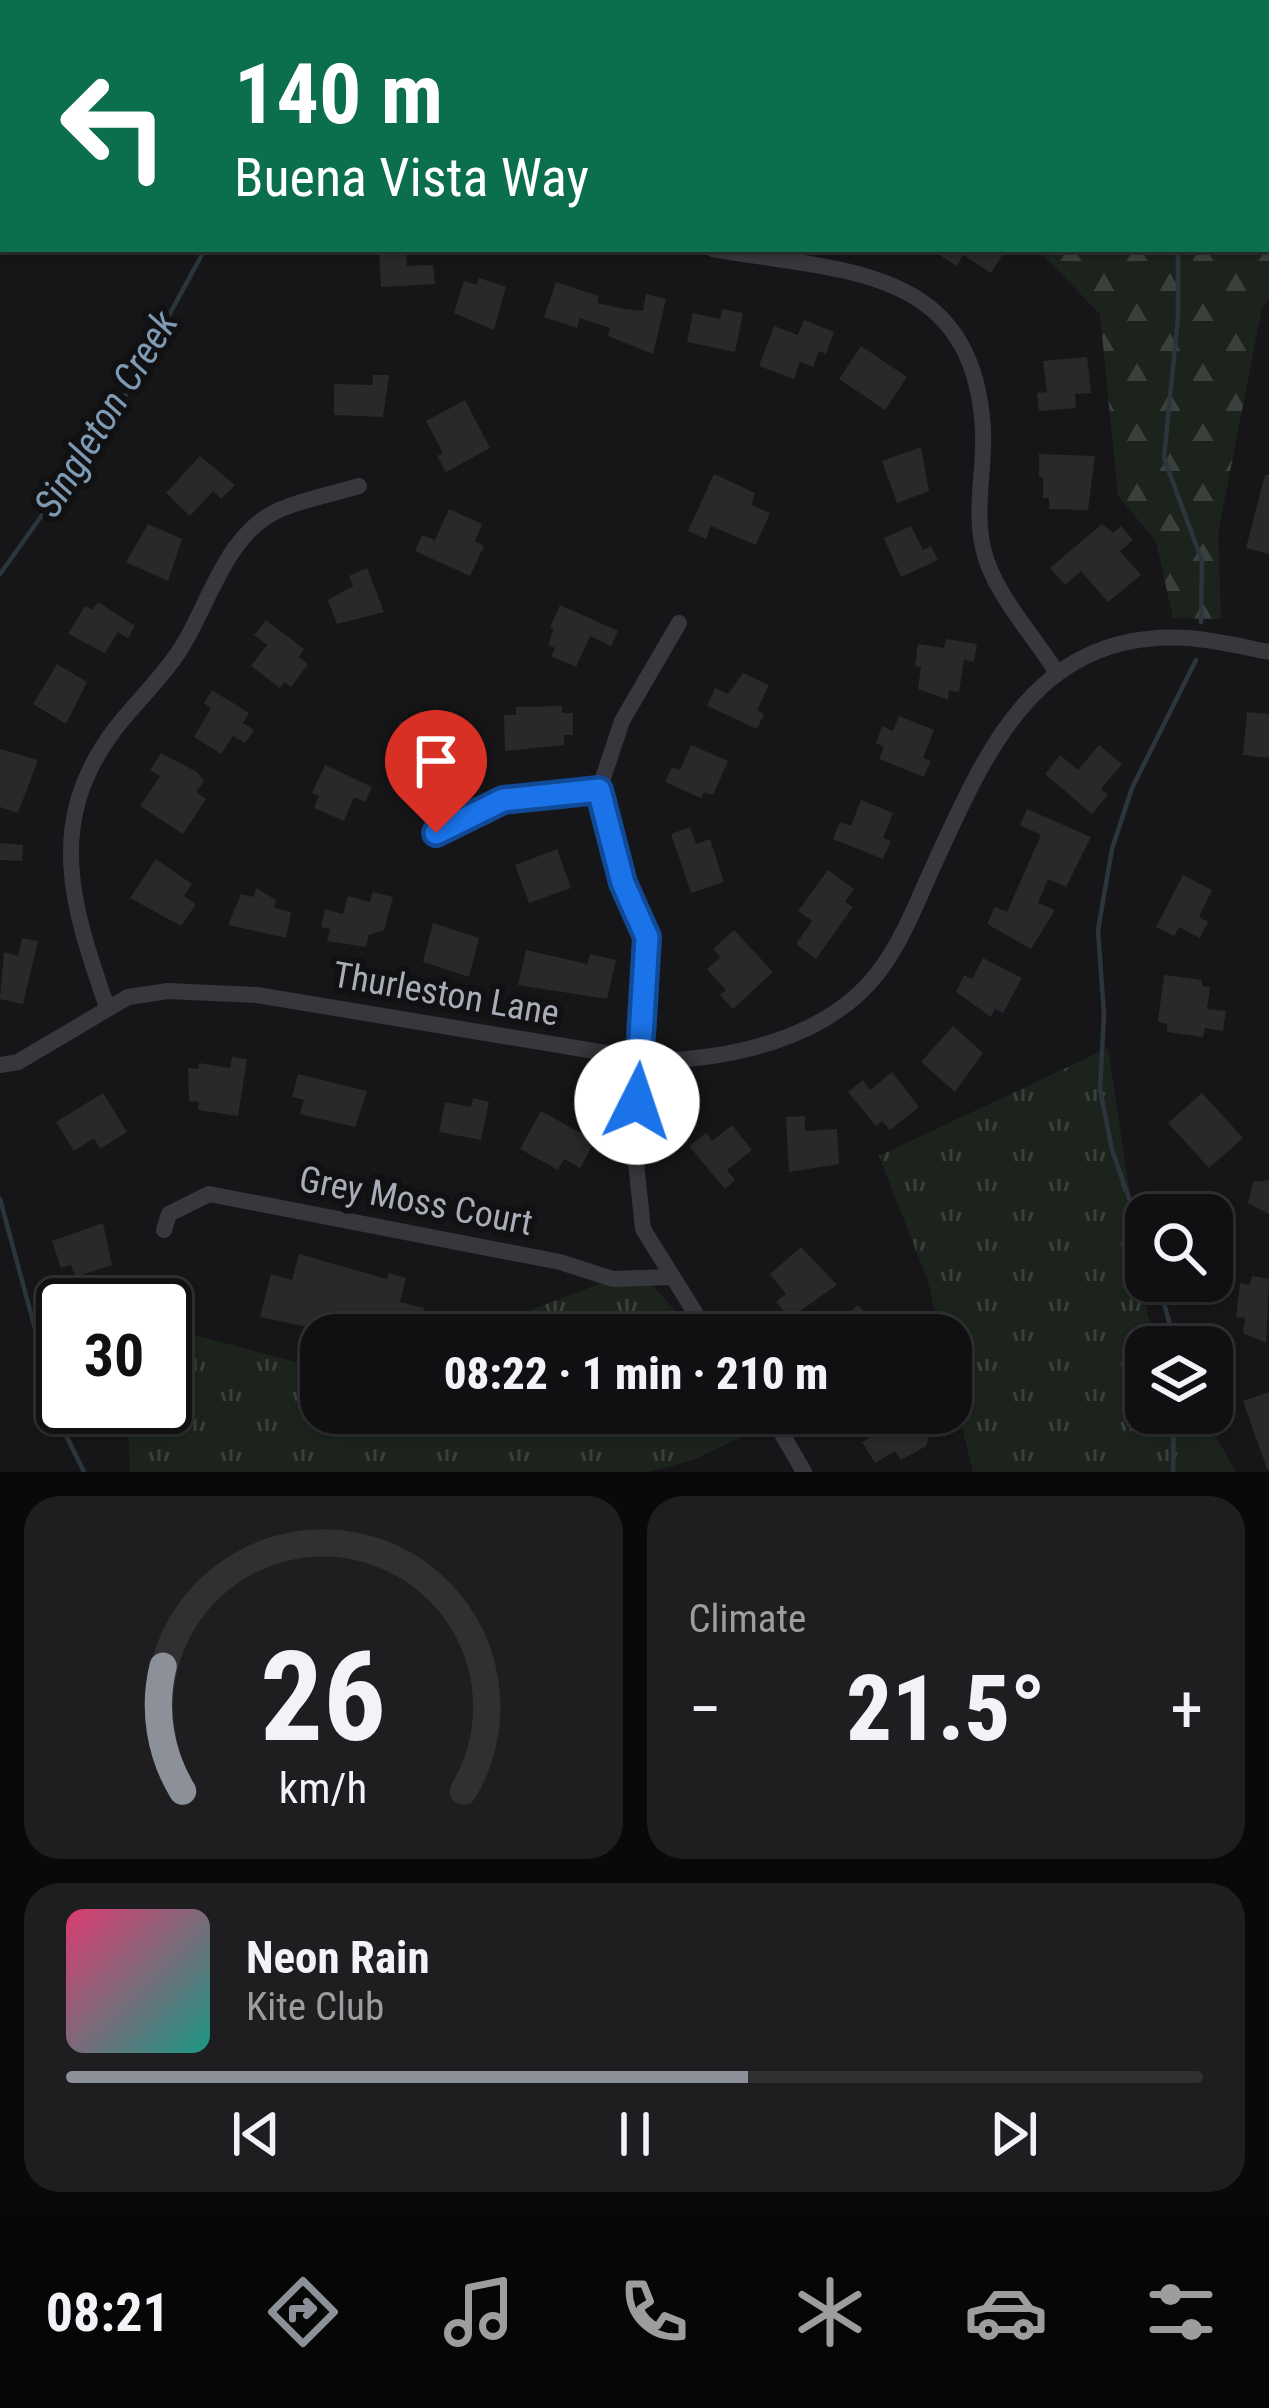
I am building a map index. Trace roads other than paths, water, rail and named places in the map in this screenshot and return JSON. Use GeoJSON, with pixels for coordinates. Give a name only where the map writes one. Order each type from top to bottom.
{"type":"FeatureCollection","features":[{"type":"Feature","properties":{"kind":"street"},"geometry":{"type":"LineString","coordinates":[[731,252],[868,275],[911,290],[940,313],[966,347],[978,391],[983,550],[993,578],[1057,673]]}},
{"type":"Feature","properties":{"kind":"street"},"geometry":{"type":"LineString","coordinates":[[107,1007],[73,903],[68,870],[76,812],[97,755],[180,650],[241,542],[276,512],[359,486]]}},
{"type":"Feature","properties":{"kind":"street"},"geometry":{"type":"LineString","coordinates":[[679,623],[622,721],[599,790],[623,883],[647,937],[634,1144],[643,1229],[695,1314]]}},
{"type":"Feature","properties":{"kind":"street","name":"Thurleston Lane"},"geometry":{"type":"LineString","coordinates":[[0,1066],[18,1062],[128,997],[167,992],[257,995],[640,1060],[713,1059],[786,1037],[877,975],[905,928],[986,751],[1004,723],[1057,673],[1138,641],[1187,638],[1269,652]]}},
{"type":"Feature","properties":{"kind":"street"},"geometry":{"type":"LineString","coordinates":[[436,833],[503,800],[599,790]]}},
{"type":"Feature","properties":{"kind":"street","name":"Grey Moss Court"},"geometry":{"type":"LineString","coordinates":[[164,1230],[169,1214],[208,1195],[560,1262],[613,1279],[670,1277]]}},
{"type":"Feature","properties":{"kind":"street"},"geometry":{"type":"LineString","coordinates":[[782,1434],[804,1472]]}},
{"type":"Feature","properties":{"kind":"waterway","name":"Singleton Creek"},"geometry":{"type":"LineString","coordinates":[[0,574],[118,409],[203,252]]}},
{"type":"Feature","properties":{"kind":"waterway"},"geometry":{"type":"LineString","coordinates":[[1178,252],[1178,316],[1164,458],[1202,561],[1201,622]]}},
{"type":"Feature","properties":{"kind":"waterway"},"geometry":{"type":"LineString","coordinates":[[1128,1194],[1112,1150],[1100,1089],[1104,1015],[1098,930],[1112,849],[1132,788],[1196,660]]}},
{"type":"Feature","properties":{"kind":"waterway"},"geometry":{"type":"LineString","coordinates":[[0,1199],[61,1425],[84,1472]]}},
{"type":"Feature","properties":{"kind":"waterway"},"geometry":{"type":"LineString","coordinates":[[1164,1302],[1170,1326]]}},
{"type":"Feature","properties":{"kind":"waterway"},"geometry":{"type":"LineString","coordinates":[[1173,1472],[1174,1434]]}}]}
